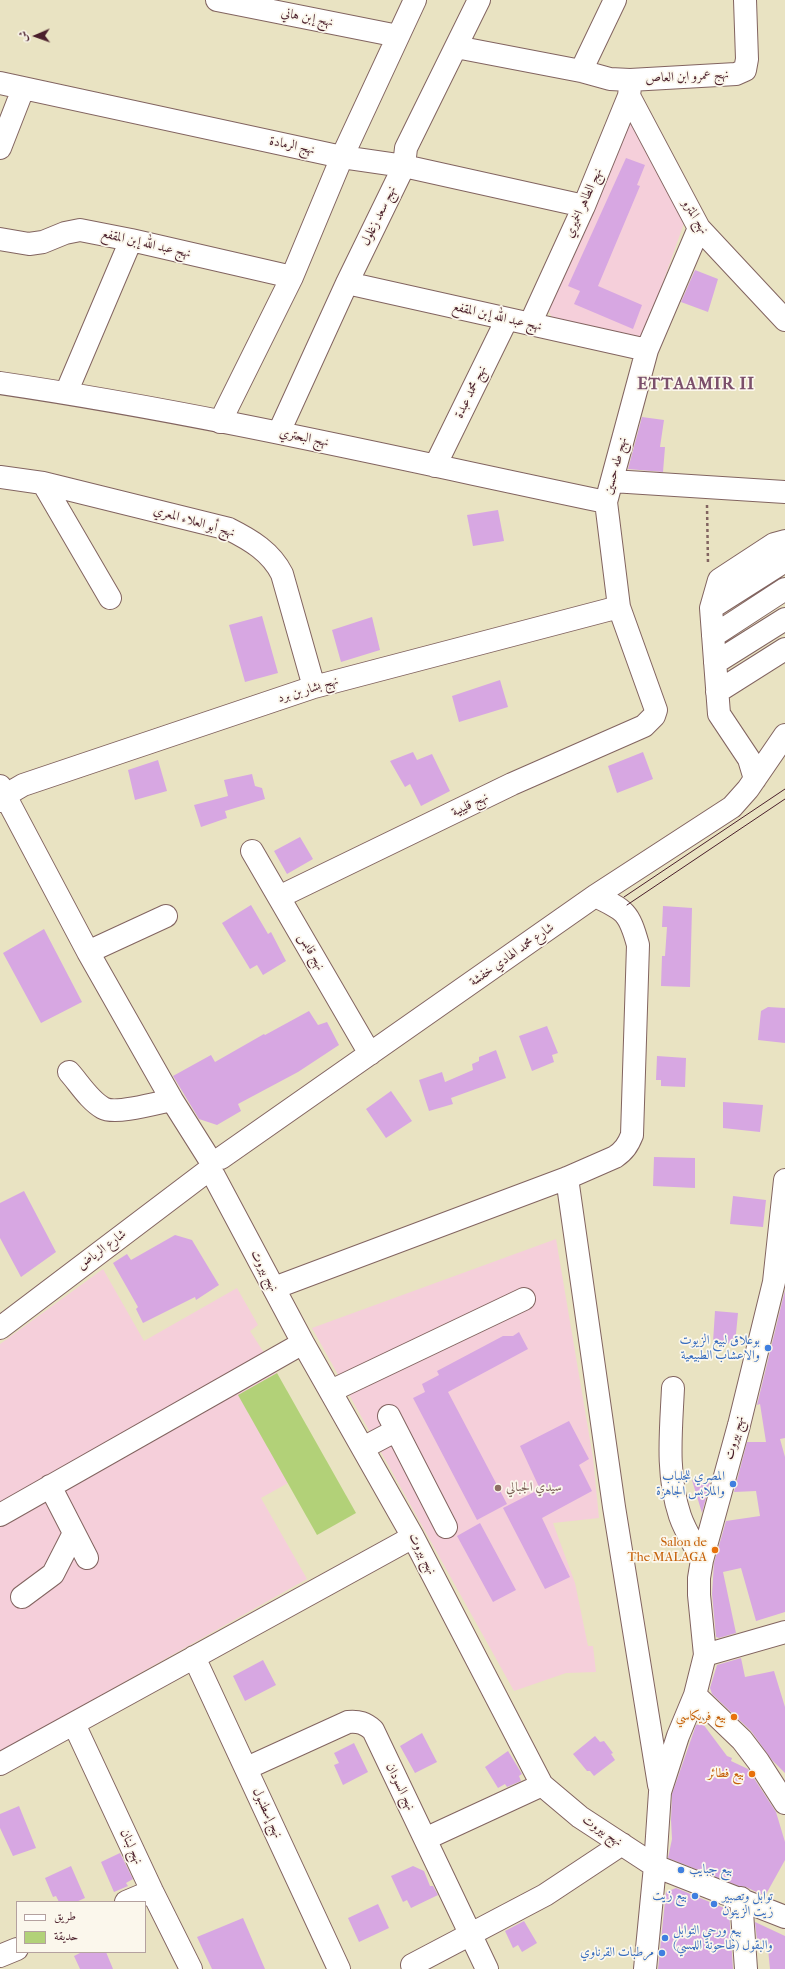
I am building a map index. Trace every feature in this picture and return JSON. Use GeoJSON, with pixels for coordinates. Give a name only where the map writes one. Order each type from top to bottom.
{"type":"FeatureCollection","features":[{"type":"Feature","properties":{"kind":"street","name":"نهج إبن هاني"},"geometry":{"type":"LineString","coordinates":[[217,0],[398,36]]}},
{"type":"Feature","properties":{"kind":"street"},"geometry":{"type":"LineString","coordinates":[[220,422],[292,277],[342,157],[415,0]]}},
{"type":"Feature","properties":{"kind":"street","name":"نهج سعد زغلول"},"geometry":{"type":"LineString","coordinates":[[280,432],[347,283],[404,166],[406,148],[479,0]]}},
{"type":"Feature","properties":{"kind":"street"},"geometry":{"type":"LineString","coordinates":[[581,71],[615,0]]}},
{"type":"Feature","properties":{"kind":"street","name":"نهج عمرو ابن العاص"},"geometry":{"type":"LineString","coordinates":[[630,88],[736,74],[745,70],[747,59],[744,0]]}},
{"type":"Feature","properties":{"kind":"street"},"geometry":{"type":"LineString","coordinates":[[456,47],[581,71],[610,79],[630,88]]}},
{"type":"Feature","properties":{"kind":"street","name":"نهج الرمادة"},"geometry":{"type":"LineString","coordinates":[[0,82],[23,89],[342,157],[404,166],[584,206]]}},
{"type":"Feature","properties":{"kind":"street","name":"نهج الطاهر الخميري"},"geometry":{"type":"LineString","coordinates":[[530,324],[584,206],[630,88]]}},
{"type":"Feature","properties":{"kind":"street","name":"نهج المترو"},"geometry":{"type":"LineString","coordinates":[[630,88],[699,228],[785,320]]}},
{"type":"Feature","properties":{"kind":"street"},"geometry":{"type":"LineString","coordinates":[[0,148],[23,89]]}},
{"type":"Feature","properties":{"kind":"street","name":"نهج طه حسين"},"geometry":{"type":"LineString","coordinates":[[656,710],[618,607],[614,558],[606,502],[647,350],[699,228]]}},
{"type":"Feature","properties":{"kind":"street","name":"نهج عبد الله إبن المقفع"},"geometry":{"type":"LineString","coordinates":[[0,239],[29,244],[43,242],[65,233],[80,230],[131,240],[292,277]]}},
{"type":"Feature","properties":{"kind":"street"},"geometry":{"type":"LineString","coordinates":[[66,393],[131,240]]}},
{"type":"Feature","properties":{"kind":"street","name":"نهج عبد الله إبن المقفع"},"geometry":{"type":"LineString","coordinates":[[347,283],[647,350]]}},
{"type":"Feature","properties":{"kind":"street","name":"نهج محمد عبدة"},"geometry":{"type":"LineString","coordinates":[[434,466],[507,319]]}},
{"type":"Feature","properties":{"kind":"street","name":"نهج البحتري"},"geometry":{"type":"LineString","coordinates":[[0,383],[66,393],[280,432],[606,502]]}},
{"type":"Feature","properties":{"kind":"street","name":"نهج أبو العلاء المعري"},"geometry":{"type":"LineString","coordinates":[[0,477],[43,483],[229,529],[249,539],[276,562],[282,574],[314,687]]}},
{"type":"Feature","properties":{"kind":"street"},"geometry":{"type":"LineString","coordinates":[[612,481],[785,492]]}},
{"type":"Feature","properties":{"kind":"street"},"geometry":{"type":"LineString","coordinates":[[43,483],[110,598]]}},
{"type":"Feature","properties":{"kind":"street"},"geometry":{"type":"LineString","coordinates":[[755,779],[749,759],[719,714],[714,657],[719,580],[774,544],[785,541]]}},
{"type":"Feature","properties":{"kind":"street"},"geometry":{"type":"LineString","coordinates":[[714,657],[785,561]]}},
{"type":"Feature","properties":{"kind":"street"},"geometry":{"type":"LineString","coordinates":[[714,657],[785,574]]}},
{"type":"Feature","properties":{"kind":"street"},"geometry":{"type":"LineString","coordinates":[[714,657],[785,589]]}},
{"type":"Feature","properties":{"kind":"street"},"geometry":{"type":"LineString","coordinates":[[714,657],[785,602]]}},
{"type":"Feature","properties":{"kind":"street","name":"نهج بشار بن برد"},"geometry":{"type":"LineString","coordinates":[[2,794],[23,785],[314,687],[618,607]]}},
{"type":"Feature","properties":{"kind":"street"},"geometry":{"type":"LineString","coordinates":[[714,657],[785,619]]}},
{"type":"Feature","properties":{"kind":"street"},"geometry":{"type":"LineString","coordinates":[[714,657],[785,634]]}},
{"type":"Feature","properties":{"kind":"street"},"geometry":{"type":"LineString","coordinates":[[714,657],[785,649]]}},
{"type":"Feature","properties":{"kind":"street"},"geometry":{"type":"LineString","coordinates":[[714,657],[785,665]]}},
{"type":"Feature","properties":{"kind":"street","name":"نهج قليبية"},"geometry":{"type":"LineString","coordinates":[[280,897],[512,784],[644,726],[654,716],[656,710]]}},
{"type":"Feature","properties":{"kind":"street"},"geometry":{"type":"LineString","coordinates":[[736,740],[780,742]]}},
{"type":"Feature","properties":{"kind":"street","name":"شارع محمد الهادي خفشة"},"geometry":{"type":"LineString","coordinates":[[212,1166],[595,896],[732,807],[740,800],[780,742]]}},
{"type":"Feature","properties":{"kind":"street","name":"نهج بيروت"},"geometry":{"type":"LineString","coordinates":[[2,794],[88,952],[172,1100],[212,1166],[303,1343],[414,1537],[542,1785],[580,1817],[655,1866],[660,1792],[678,1736],[695,1695],[705,1655],[699,1578],[702,1560],[780,1281],[785,1180]]}},
{"type":"Feature","properties":{"kind":"street","name":"نهج قابس"},"geometry":{"type":"LineString","coordinates":[[252,851],[370,1054]]}},
{"type":"Feature","properties":{"kind":"street"},"geometry":{"type":"LineString","coordinates":[[274,1288],[567,1178],[622,1152],[628,1145],[632,1134],[638,945],[627,915],[620,908],[595,896]]}},
{"type":"Feature","properties":{"kind":"street"},"geometry":{"type":"LineString","coordinates":[[88,952],[166,916]]}},
{"type":"Feature","properties":{"kind":"street"},"geometry":{"type":"LineString","coordinates":[[68,1072],[94,1101],[104,1108],[119,1110],[172,1100]]}},
{"type":"Feature","properties":{"kind":"street","name":"شارع الرياض"},"geometry":{"type":"LineString","coordinates":[[0,1328],[212,1166]]}},
{"type":"Feature","properties":{"kind":"street"},"geometry":{"type":"LineString","coordinates":[[567,1178],[614,1507],[660,1792]]}},
{"type":"Feature","properties":{"kind":"street"},"geometry":{"type":"LineString","coordinates":[[331,1392],[524,1299]]}},
{"type":"Feature","properties":{"kind":"street"},"geometry":{"type":"LineString","coordinates":[[0,1514],[303,1343]]}},
{"type":"Feature","properties":{"kind":"street"},"geometry":{"type":"LineString","coordinates":[[673,1388],[669,1457],[676,1501],[680,1518],[702,1560]]}},
{"type":"Feature","properties":{"kind":"street"},"geometry":{"type":"LineString","coordinates":[[363,1448],[392,1423],[446,1527]]}},
{"type":"Feature","properties":{"kind":"street"},"geometry":{"type":"LineString","coordinates":[[50,1486],[87,1558]]}},
{"type":"Feature","properties":{"kind":"street"},"geometry":{"type":"LineString","coordinates":[[22,1597],[53,1574],[74,1533]]}},
{"type":"Feature","properties":{"kind":"street"},"geometry":{"type":"LineString","coordinates":[[0,1764],[414,1537]]}},
{"type":"Feature","properties":{"kind":"street"},"geometry":{"type":"LineString","coordinates":[[705,1655],[785,1632]]}},
{"type":"Feature","properties":{"kind":"street","name":"نهج إسطنبول"},"geometry":{"type":"LineString","coordinates":[[194,1657],[247,1768],[339,1969]]}},
{"type":"Feature","properties":{"kind":"street"},"geometry":{"type":"LineString","coordinates":[[695,1695],[742,1740],[758,1760],[785,1803]]}},
{"type":"Feature","properties":{"kind":"street","name":"نهج السودان"},"geometry":{"type":"LineString","coordinates":[[247,1768],[348,1722],[356,1721],[365,1723],[373,1730],[486,1969]]}},
{"type":"Feature","properties":{"kind":"street","name":"نهج لبنان"},"geometry":{"type":"LineString","coordinates":[[74,1724],[152,1891],[192,1969]]}},
{"type":"Feature","properties":{"kind":"street"},"geometry":{"type":"LineString","coordinates":[[425,1839],[542,1785]]}},
{"type":"Feature","properties":{"kind":"street"},"geometry":{"type":"LineString","coordinates":[[412,1965],[545,1895],[622,1844]]}},
{"type":"Feature","properties":{"kind":"street"},"geometry":{"type":"LineString","coordinates":[[645,1969],[655,1866],[740,1898],[785,1917]]}},
{"type":"Feature","properties":{"kind":"street"},"geometry":{"type":"LineString","coordinates":[[128,1901],[152,1891]]}},
{"type":"Feature","properties":{"kind":"street"},"geometry":{"type":"LineString","coordinates":[[740,1898],[746,1969]]}},
{"type":"Feature","properties":{"kind":"street"},"geometry":{"type":"LineString","coordinates":[[0,1956],[16,1949]]}},
{"type":"Feature","properties":{"kind":"path"},"geometry":{"type":"LineString","coordinates":[[707,488],[708,578],[719,580]]}},
{"type":"Feature","properties":{"kind":"shaded area"},"geometry":{"type":"Polygon","coordinates":[[[631,119],[684,223],[642,342],[555,323],[547,308],[631,119]]]}},
{"type":"Feature","properties":{"kind":"shaded area","name":"سيدي الجبالي"},"geometry":{"type":"Polygon","coordinates":[[[556,1239],[593,1458],[599,1518],[553,1523],[575,1583],[588,1646],[593,1646],[596,1672],[566,1673],[514,1691],[312,1328],[556,1239]]]}},
{"type":"Feature","properties":{"kind":"shaded area"},"geometry":{"type":"Polygon","coordinates":[[[103,1269],[144,1341],[237,1288],[258,1325],[250,1331],[277,1373],[239,1395],[288,1483],[261,1498],[307,1579],[0,1752],[0,1344],[103,1269]]]}},
{"type":"Feature","properties":{"kind":"green space"},"geometry":{"type":"Polygon","coordinates":[[[277,1373],[356,1513],[317,1535],[238,1395],[277,1373]]]}},
{"type":"Feature","properties":{"kind":"building"},"geometry":{"type":"Polygon","coordinates":[[[626,158],[645,165],[637,185],[640,186],[598,286],[642,305],[633,329],[574,304],[580,291],[568,286],[626,158]]]}},
{"type":"Feature","properties":{"kind":"building"},"geometry":{"type":"Polygon","coordinates":[[[695,270],[718,279],[708,312],[681,302],[695,270]]]}},
{"type":"Feature","properties":{"kind":"building"},"geometry":{"type":"Polygon","coordinates":[[[642,417],[664,420],[660,447],[665,447],[663,472],[628,469],[642,417]]]}},
{"type":"Feature","properties":{"kind":"building"},"geometry":{"type":"Polygon","coordinates":[[[498,510],[504,541],[473,546],[467,515],[498,510]]]}},
{"type":"Feature","properties":{"kind":"building"},"geometry":{"type":"Polygon","coordinates":[[[262,616],[278,673],[245,682],[229,625],[262,616]]]}},
{"type":"Feature","properties":{"kind":"building"},"geometry":{"type":"Polygon","coordinates":[[[372,617],[380,650],[341,662],[332,630],[372,617]]]}},
{"type":"Feature","properties":{"kind":"building"},"geometry":{"type":"Polygon","coordinates":[[[500,680],[508,707],[459,722],[452,696],[500,680]]]}},
{"type":"Feature","properties":{"kind":"building"},"geometry":{"type":"Polygon","coordinates":[[[413,752],[417,760],[432,754],[450,791],[421,806],[410,784],[405,787],[390,761],[413,752]]]}},
{"type":"Feature","properties":{"kind":"building"},"geometry":{"type":"Polygon","coordinates":[[[643,752],[653,779],[617,793],[608,766],[643,752]]]}},
{"type":"Feature","properties":{"kind":"building"},"geometry":{"type":"Polygon","coordinates":[[[158,760],[167,791],[135,800],[128,770],[158,760]]]}},
{"type":"Feature","properties":{"kind":"building"},"geometry":{"type":"Polygon","coordinates":[[[252,774],[255,786],[262,788],[265,799],[225,811],[227,818],[201,827],[194,805],[228,796],[224,780],[252,774]]]}},
{"type":"Feature","properties":{"kind":"building"},"geometry":{"type":"Polygon","coordinates":[[[300,837],[313,859],[287,874],[274,851],[300,837]]]}},
{"type":"Feature","properties":{"kind":"building"},"geometry":{"type":"Polygon","coordinates":[[[251,905],[268,934],[271,932],[286,961],[263,975],[257,965],[250,969],[222,923],[251,905]]]}},
{"type":"Feature","properties":{"kind":"building"},"geometry":{"type":"Polygon","coordinates":[[[663,906],[692,908],[690,987],[661,986],[662,956],[665,956],[667,927],[662,927],[663,906]]]}},
{"type":"Feature","properties":{"kind":"building"},"geometry":{"type":"Polygon","coordinates":[[[44,929],[82,1002],[41,1023],[3,953],[44,929]]]}},
{"type":"Feature","properties":{"kind":"building"},"geometry":{"type":"Polygon","coordinates":[[[768,1007],[785,1008],[785,1043],[758,1040],[761,1011],[768,1007]]]}},
{"type":"Feature","properties":{"kind":"building"},"geometry":{"type":"Polygon","coordinates":[[[309,1011],[318,1025],[327,1022],[339,1045],[298,1072],[238,1104],[241,1111],[217,1125],[199,1119],[173,1076],[211,1055],[215,1062],[264,1034],[265,1035],[309,1011]]]}},
{"type":"Feature","properties":{"kind":"building"},"geometry":{"type":"Polygon","coordinates":[[[547,1026],[558,1053],[552,1055],[554,1062],[532,1071],[519,1036],[547,1026]]]}},
{"type":"Feature","properties":{"kind":"building"},"geometry":{"type":"Polygon","coordinates":[[[496,1050],[506,1078],[451,1098],[453,1104],[429,1111],[419,1080],[442,1072],[445,1082],[473,1070],[472,1064],[479,1061],[479,1057],[496,1050]]]}},
{"type":"Feature","properties":{"kind":"building"},"geometry":{"type":"Polygon","coordinates":[[[657,1056],[686,1058],[685,1087],[661,1086],[661,1080],[656,1080],[657,1056]]]}},
{"type":"Feature","properties":{"kind":"building"},"geometry":{"type":"Polygon","coordinates":[[[391,1091],[412,1121],[386,1138],[366,1109],[391,1091]]]}},
{"type":"Feature","properties":{"kind":"building"},"geometry":{"type":"Polygon","coordinates":[[[723,1102],[763,1105],[760,1132],[723,1128],[723,1102]]]}},
{"type":"Feature","properties":{"kind":"building"},"geometry":{"type":"Polygon","coordinates":[[[654,1157],[695,1158],[695,1188],[653,1186],[654,1157]]]}},
{"type":"Feature","properties":{"kind":"building"},"geometry":{"type":"Polygon","coordinates":[[[24,1191],[56,1252],[21,1277],[0,1238],[0,1203],[24,1191]]]}},
{"type":"Feature","properties":{"kind":"building"},"geometry":{"type":"Polygon","coordinates":[[[733,1196],[766,1200],[763,1227],[730,1224],[733,1196]]]}},
{"type":"Feature","properties":{"kind":"building"},"geometry":{"type":"Polygon","coordinates":[[[175,1235],[192,1240],[219,1285],[196,1300],[195,1297],[143,1323],[136,1309],[138,1307],[113,1263],[127,1254],[131,1260],[175,1235]]]}},
{"type":"Feature","properties":{"kind":"building"},"geometry":{"type":"Polygon","coordinates":[[[785,1290],[785,1438],[780,1439],[785,1457],[785,1612],[756,1621],[741,1568],[723,1572],[736,1633],[719,1638],[716,1637],[712,1594],[714,1563],[726,1521],[760,1516],[756,1491],[734,1492],[747,1442],[766,1442],[760,1404],[757,1405],[785,1290]]]}},
{"type":"Feature","properties":{"kind":"building"},"geometry":{"type":"Polygon","coordinates":[[[715,1311],[738,1313],[735,1344],[713,1342],[715,1311]]]}},
{"type":"Feature","properties":{"kind":"building"},"geometry":{"type":"Polygon","coordinates":[[[519,1332],[528,1349],[448,1392],[507,1504],[477,1520],[413,1398],[425,1392],[422,1384],[439,1375],[437,1371],[503,1336],[513,1336],[519,1332]]]}},
{"type":"Feature","properties":{"kind":"building"},"geometry":{"type":"Polygon","coordinates":[[[569,1421],[589,1459],[579,1465],[592,1491],[542,1518],[570,1577],[545,1589],[503,1508],[540,1489],[520,1446],[569,1421]]]}},
{"type":"Feature","properties":{"kind":"building"},"geometry":{"type":"Polygon","coordinates":[[[692,1480],[710,1483],[702,1513],[692,1480]]]}},
{"type":"Feature","properties":{"kind":"building"},"geometry":{"type":"Polygon","coordinates":[[[480,1523],[516,1590],[493,1602],[457,1536],[480,1523]]]}},
{"type":"Feature","properties":{"kind":"building"},"geometry":{"type":"Polygon","coordinates":[[[741,1658],[745,1677],[774,1671],[785,1707],[785,1773],[772,1760],[751,1731],[712,1694],[710,1688],[717,1665],[741,1658]]]}},
{"type":"Feature","properties":{"kind":"building"},"geometry":{"type":"Polygon","coordinates":[[[263,1660],[276,1685],[245,1701],[233,1676],[263,1660]]]}},
{"type":"Feature","properties":{"kind":"building"},"geometry":{"type":"Polygon","coordinates":[[[703,1724],[727,1756],[732,1758],[731,1761],[748,1769],[776,1812],[785,1842],[785,1860],[765,1896],[746,1887],[739,1886],[668,1858],[672,1839],[672,1794],[696,1725],[703,1724]]]}},
{"type":"Feature","properties":{"kind":"building"},"geometry":{"type":"Polygon","coordinates":[[[422,1733],[437,1762],[415,1773],[400,1746],[422,1733]]]}},
{"type":"Feature","properties":{"kind":"building"},"geometry":{"type":"Polygon","coordinates":[[[595,1736],[600,1742],[604,1741],[613,1753],[611,1754],[615,1760],[594,1776],[590,1771],[587,1771],[573,1754],[595,1736]]]}},
{"type":"Feature","properties":{"kind":"building"},"geometry":{"type":"Polygon","coordinates":[[[354,1743],[368,1772],[343,1785],[334,1765],[339,1763],[334,1753],[354,1743]]]}},
{"type":"Feature","properties":{"kind":"building"},"geometry":{"type":"Polygon","coordinates":[[[508,1751],[522,1774],[519,1776],[521,1781],[507,1787],[505,1784],[498,1788],[485,1767],[508,1751]]]}},
{"type":"Feature","properties":{"kind":"building"},"geometry":{"type":"Polygon","coordinates":[[[19,1806],[36,1848],[13,1856],[0,1828],[0,1814],[19,1806]]]}},
{"type":"Feature","properties":{"kind":"building"},"geometry":{"type":"Polygon","coordinates":[[[120,1853],[133,1879],[126,1883],[128,1886],[114,1892],[101,1862],[120,1853]]]}},
{"type":"Feature","properties":{"kind":"building"},"geometry":{"type":"Polygon","coordinates":[[[71,1866],[85,1898],[78,1901],[58,1901],[56,1896],[53,1897],[45,1878],[71,1866]]]}},
{"type":"Feature","properties":{"kind":"building"},"geometry":{"type":"Polygon","coordinates":[[[413,1866],[424,1871],[430,1886],[433,1886],[438,1895],[411,1908],[407,1900],[403,1902],[391,1876],[413,1866]]]}},
{"type":"Feature","properties":{"kind":"building"},"geometry":{"type":"Polygon","coordinates":[[[676,1888],[729,1910],[733,1969],[658,1969],[666,1892],[676,1888]]]}},
{"type":"Feature","properties":{"kind":"building"},"geometry":{"type":"Polygon","coordinates":[[[378,1904],[389,1928],[359,1942],[348,1918],[378,1904]]]}},
{"type":"Feature","properties":{"kind":"building"},"geometry":{"type":"Polygon","coordinates":[[[243,1918],[265,1969],[212,1969],[197,1937],[243,1918]]]}},
{"type":"Feature","properties":{"kind":"building"},"geometry":{"type":"Polygon","coordinates":[[[524,1921],[537,1943],[522,1952],[518,1945],[513,1948],[505,1931],[524,1921]]]}},
{"type":"Feature","properties":{"kind":"building"},"geometry":{"type":"Polygon","coordinates":[[[755,1922],[785,1936],[785,1969],[770,1969],[767,1939],[757,1940],[755,1922]]]}},
{"type":"Feature","properties":{"kind":"building"},"geometry":{"type":"Polygon","coordinates":[[[80,1953],[106,1953],[113,1969],[80,1969],[74,1956],[80,1953]]]}},
{"type":"Feature","properties":{"kind":"tram line"},"geometry":{"type":"LineString","coordinates":[[624,897],[785,789]]}},
{"type":"Feature","properties":{"kind":"tram line"},"geometry":{"type":"LineString","coordinates":[[627,905],[785,799]]}},
{"type":"Feature","properties":{"kind":"place","name":"بوعلاق لبيع الزيوت والاعشاب الطبيعية"},"geometry":{"type":"Point","coordinates":[768,1348]}},
{"type":"Feature","properties":{"kind":"place","name":"المصري للجلباب والملابس الجاهزة"},"geometry":{"type":"Point","coordinates":[733,1484]}},
{"type":"Feature","properties":{"kind":"place","name":"سيدي الجبالي"},"geometry":{"type":"Point","coordinates":[498,1488]}},
{"type":"Feature","properties":{"kind":"place","name":"Salon de The MALAGA"},"geometry":{"type":"Point","coordinates":[715,1550]}},
{"type":"Feature","properties":{"kind":"place","name":"بيع فريكاسي"},"geometry":{"type":"Point","coordinates":[734,1717]}},
{"type":"Feature","properties":{"kind":"place","name":"بيع فطائر"},"geometry":{"type":"Point","coordinates":[752,1774]}},
{"type":"Feature","properties":{"kind":"place","name":"بيع جبايب"},"geometry":{"type":"Point","coordinates":[681,1870]}},
{"type":"Feature","properties":{"kind":"place","name":"بيع زيت"},"geometry":{"type":"Point","coordinates":[695,1896]}},
{"type":"Feature","properties":{"kind":"place","name":"توابل وتصبير زيت الزيتون"},"geometry":{"type":"Point","coordinates":[714,1904]}},
{"type":"Feature","properties":{"kind":"place","name":"بيع ورحي التوابل والبقول (طاحونة اللمسي)"},"geometry":{"type":"Point","coordinates":[665,1938]}},
{"type":"Feature","properties":{"kind":"place","name":"مرطبات القرناوي"},"geometry":{"type":"Point","coordinates":[662,1953]}},
{"type":"Feature","properties":{"kind":"district","name":"ETTAAMIR II"},"geometry":{"type":"Point","coordinates":[696,385]}}]}
